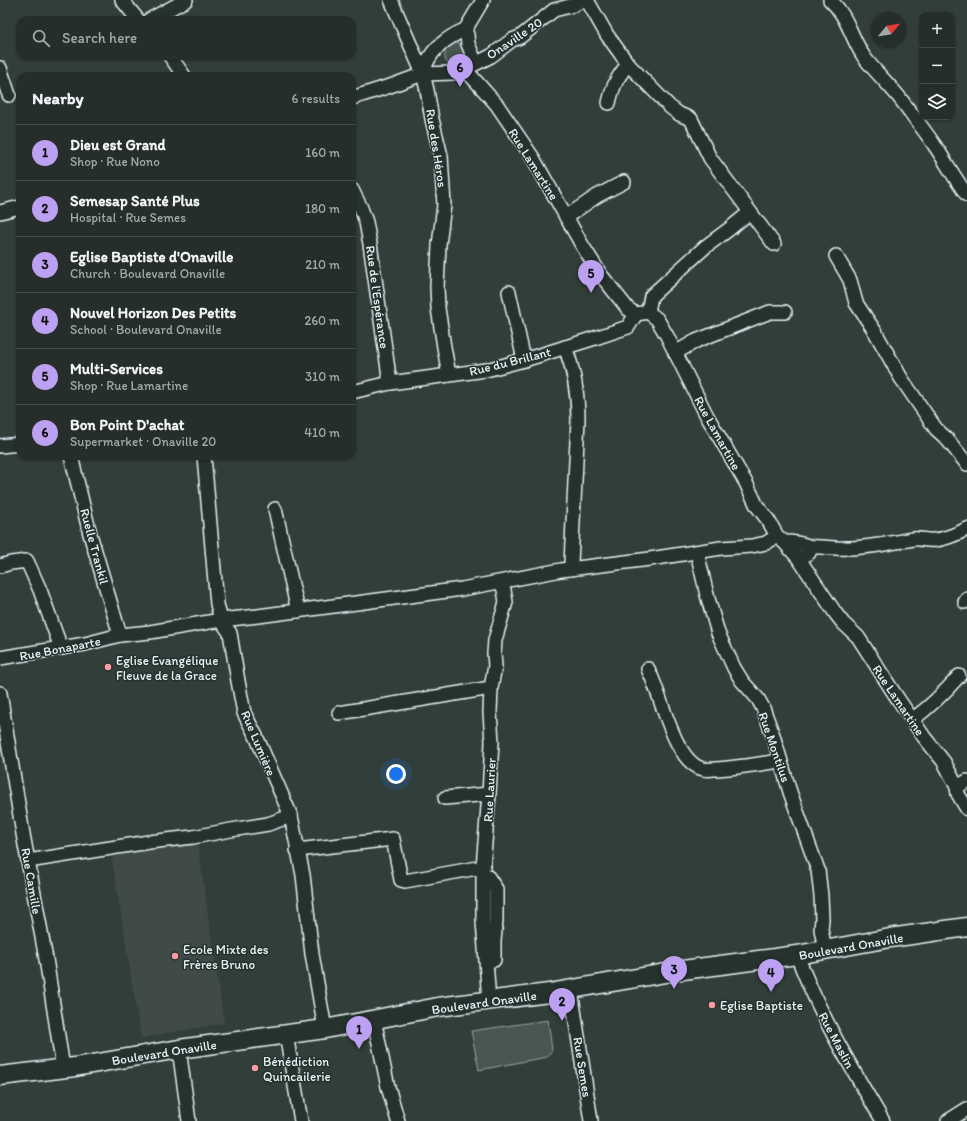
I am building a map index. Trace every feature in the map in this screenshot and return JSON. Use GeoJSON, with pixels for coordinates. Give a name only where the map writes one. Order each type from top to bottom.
{"type":"FeatureCollection","features":[{"type":"Feature","properties":{"kind":"street"},"geometry":{"type":"LineString","coordinates":[[122,0],[135,16]]}},
{"type":"Feature","properties":{"kind":"street"},"geometry":{"type":"LineString","coordinates":[[156,16],[186,0]]}},
{"type":"Feature","properties":{"kind":"street","name":"Rue des Héros"},"geometry":{"type":"LineString","coordinates":[[391,0],[423,74],[441,156],[444,205],[439,245],[437,287],[438,308],[449,375]]}},
{"type":"Feature","properties":{"kind":"street"},"geometry":{"type":"LineString","coordinates":[[423,74],[430,57],[449,39],[465,30],[483,0]]}},
{"type":"Feature","properties":{"kind":"street","name":"Onaville 20"},"geometry":{"type":"LineString","coordinates":[[356,97],[423,74],[453,73],[471,66],[491,56],[512,40],[520,37],[554,10],[574,5],[582,0]]}},
{"type":"Feature","properties":{"kind":"street"},"geometry":{"type":"LineString","coordinates":[[587,0],[607,35],[628,64],[670,107],[679,114],[691,119],[710,158],[774,244]]}},
{"type":"Feature","properties":{"kind":"street"},"geometry":{"type":"LineString","coordinates":[[830,0],[838,7],[857,46],[865,58],[891,86],[935,146],[967,195]]}},
{"type":"Feature","properties":{"kind":"street","name":"Rue Lamartine"},"geometry":{"type":"LineString","coordinates":[[465,30],[471,66],[514,133],[533,158],[582,245],[601,275],[628,309],[657,319],[715,431],[746,483],[757,506],[781,539],[799,559],[836,614],[858,637],[924,737],[962,784],[958,794],[967,809]]}},
{"type":"Feature","properties":{"kind":"street"},"geometry":{"type":"LineString","coordinates":[[173,60],[181,72]]}},
{"type":"Feature","properties":{"kind":"street"},"geometry":{"type":"LineString","coordinates":[[609,103],[619,74],[628,64]]}},
{"type":"Feature","properties":{"kind":"street"},"geometry":{"type":"LineString","coordinates":[[0,68],[9,95]]}},
{"type":"Feature","properties":{"kind":"street"},"geometry":{"type":"LineString","coordinates":[[566,217],[597,196],[624,182]]}},
{"type":"Feature","properties":{"kind":"street","name":"Rue de l'Espérance"},"geometry":{"type":"LineString","coordinates":[[356,198],[361,208],[369,237],[390,382]]}},
{"type":"Feature","properties":{"kind":"street"},"geometry":{"type":"LineString","coordinates":[[0,212],[16,208]]}},
{"type":"Feature","properties":{"kind":"street"},"geometry":{"type":"LineString","coordinates":[[642,313],[651,296],[705,247],[750,212]]}},
{"type":"Feature","properties":{"kind":"street"},"geometry":{"type":"LineString","coordinates":[[836,256],[850,280],[856,303],[874,330],[901,378],[936,429],[946,438],[967,464]]}},
{"type":"Feature","properties":{"kind":"street"},"geometry":{"type":"LineString","coordinates":[[509,292],[524,360]]}},
{"type":"Feature","properties":{"kind":"street"},"geometry":{"type":"LineString","coordinates":[[675,353],[696,342],[770,312],[785,312]]}},
{"type":"Feature","properties":{"kind":"street","name":"Rue du Brillant"},"geometry":{"type":"LineString","coordinates":[[356,391],[390,382],[486,370],[524,360],[628,326],[642,313]]}},
{"type":"Feature","properties":{"kind":"street"},"geometry":{"type":"LineString","coordinates":[[565,347],[569,356],[578,398],[571,563],[572,569]]}},
{"type":"Feature","properties":{"kind":"street"},"geometry":{"type":"LineString","coordinates":[[0,446],[16,444]]}},
{"type":"Feature","properties":{"kind":"street","name":"Ruelle Trankil"},"geometry":{"type":"LineString","coordinates":[[72,460],[90,534],[120,636]]}},
{"type":"Feature","properties":{"kind":"street","name":"Rue Lumière"},"geometry":{"type":"LineString","coordinates":[[204,460],[217,604],[221,620],[230,632],[244,713],[256,736],[291,816],[303,875],[312,954],[325,1028]]}},
{"type":"Feature","properties":{"kind":"street"},"geometry":{"type":"LineString","coordinates":[[275,509],[298,611]]}},
{"type":"Feature","properties":{"kind":"street"},"geometry":{"type":"LineString","coordinates":[[781,539],[803,544],[811,548],[819,546],[828,548],[859,548],[916,539],[935,540],[958,534],[967,529]]}},
{"type":"Feature","properties":{"kind":"street","name":"Rue Bonaparte"},"geometry":{"type":"LineString","coordinates":[[0,658],[33,654],[120,636],[221,620],[462,590],[561,570],[721,548],[752,546],[781,539]]}},
{"type":"Feature","properties":{"kind":"street"},"geometry":{"type":"LineString","coordinates":[[799,559],[808,553],[811,548]]}},
{"type":"Feature","properties":{"kind":"street","name":"Rue Montilus"},"geometry":{"type":"LineString","coordinates":[[697,552],[718,633],[734,668],[742,681],[758,699],[763,708],[818,870],[821,896],[821,929],[825,950]]}},
{"type":"Feature","properties":{"kind":"street"},"geometry":{"type":"LineString","coordinates":[[0,566],[11,562],[27,561],[40,590],[61,648]]}},
{"type":"Feature","properties":{"kind":"street","name":"Rue Laurier"},"geometry":{"type":"LineString","coordinates":[[493,1000],[483,921],[484,871],[490,794],[492,742],[490,712],[491,688],[495,666],[495,640],[506,602],[501,582]]}},
{"type":"Feature","properties":{"kind":"street"},"geometry":{"type":"LineString","coordinates":[[648,669],[653,678],[673,734],[681,749],[694,766],[703,769],[719,769],[780,760]]}},
{"type":"Feature","properties":{"kind":"street"},"geometry":{"type":"LineString","coordinates":[[913,719],[951,686],[959,676]]}},
{"type":"Feature","properties":{"kind":"street"},"geometry":{"type":"LineString","coordinates":[[338,713],[491,688]]}},
{"type":"Feature","properties":{"kind":"street","name":"Rue Camille"},"geometry":{"type":"LineString","coordinates":[[0,693],[46,959],[63,1068]]}},
{"type":"Feature","properties":{"kind":"street"},"geometry":{"type":"LineString","coordinates":[[445,798],[490,794]]}},
{"type":"Feature","properties":{"kind":"street"},"geometry":{"type":"LineString","coordinates":[[28,861],[150,842],[193,837],[268,824],[291,816]]}},
{"type":"Feature","properties":{"kind":"street"},"geometry":{"type":"LineString","coordinates":[[298,850],[393,839],[401,880],[405,881],[484,871]]}},
{"type":"Feature","properties":{"kind":"street","name":"Boulevard Onaville"},"geometry":{"type":"LineString","coordinates":[[0,1076],[63,1068],[179,1049],[325,1028],[438,1007],[572,990],[684,970],[797,955],[890,938],[967,927]]}},
{"type":"Feature","properties":{"kind":"street","name":"Rue Maslin"},"geometry":{"type":"LineString","coordinates":[[797,955],[804,975],[839,1044],[883,1121]]}},
{"type":"Feature","properties":{"kind":"street","name":"Rue Semes"},"geometry":{"type":"LineString","coordinates":[[572,990],[591,1121]]}},
{"type":"Feature","properties":{"kind":"street"},"geometry":{"type":"LineString","coordinates":[[374,1019],[388,1087],[398,1121]]}},
{"type":"Feature","properties":{"kind":"street"},"geometry":{"type":"LineString","coordinates":[[286,1034],[301,1121]]}},
{"type":"Feature","properties":{"kind":"street"},"geometry":{"type":"LineString","coordinates":[[179,1049],[189,1121]]}},
{"type":"Feature","properties":{"kind":"street"},"geometry":{"type":"LineString","coordinates":[[948,1121],[967,1109]]}},
{"type":"Feature","properties":{"kind":"shaded area"},"geometry":{"type":"Polygon","coordinates":[[[458,43],[463,45],[468,60],[460,66],[454,67],[449,65],[446,61],[445,52],[447,48],[458,43]]]}},
{"type":"Feature","properties":{"kind":"shaded area"},"geometry":{"type":"Polygon","coordinates":[[[197,840],[224,1023],[141,1038],[111,853],[197,840]]]}},
{"type":"Feature","properties":{"kind":"shaded area"},"geometry":{"type":"Polygon","coordinates":[[[548,1020],[552,1050],[547,1057],[479,1070],[471,1031],[548,1020]]]}},
{"type":"Feature","properties":{"kind":"place","name":"Bon Point D'achat"},"geometry":{"type":"Point","coordinates":[460,87]}},
{"type":"Feature","properties":{"kind":"place","name":"Multi-Services"},"geometry":{"type":"Point","coordinates":[591,293]}},
{"type":"Feature","properties":{"kind":"place","name":"Eglise Evangélique Fleuve de la Grace"},"geometry":{"type":"Point","coordinates":[108,667]}},
{"type":"Feature","properties":{"kind":"place","name":"Ecole Mixte des Frères Bruno"},"geometry":{"type":"Point","coordinates":[175,956]}},
{"type":"Feature","properties":{"kind":"place","name":"Eglise Baptiste d'Onaville"},"geometry":{"type":"Point","coordinates":[674,989]}},
{"type":"Feature","properties":{"kind":"place","name":"Nouvel Horizon Des Petits"},"geometry":{"type":"Point","coordinates":[771,992]}},
{"type":"Feature","properties":{"kind":"place","name":"Eglise Baptiste"},"geometry":{"type":"Point","coordinates":[712,1005]}},
{"type":"Feature","properties":{"kind":"place","name":"Semesap Santé Plus"},"geometry":{"type":"Point","coordinates":[562,1021]}},
{"type":"Feature","properties":{"kind":"place","name":"Dieu est Grand"},"geometry":{"type":"Point","coordinates":[359,1049]}},
{"type":"Feature","properties":{"kind":"place","name":"Bénédiction Quincailerie"},"geometry":{"type":"Point","coordinates":[255,1068]}}]}
